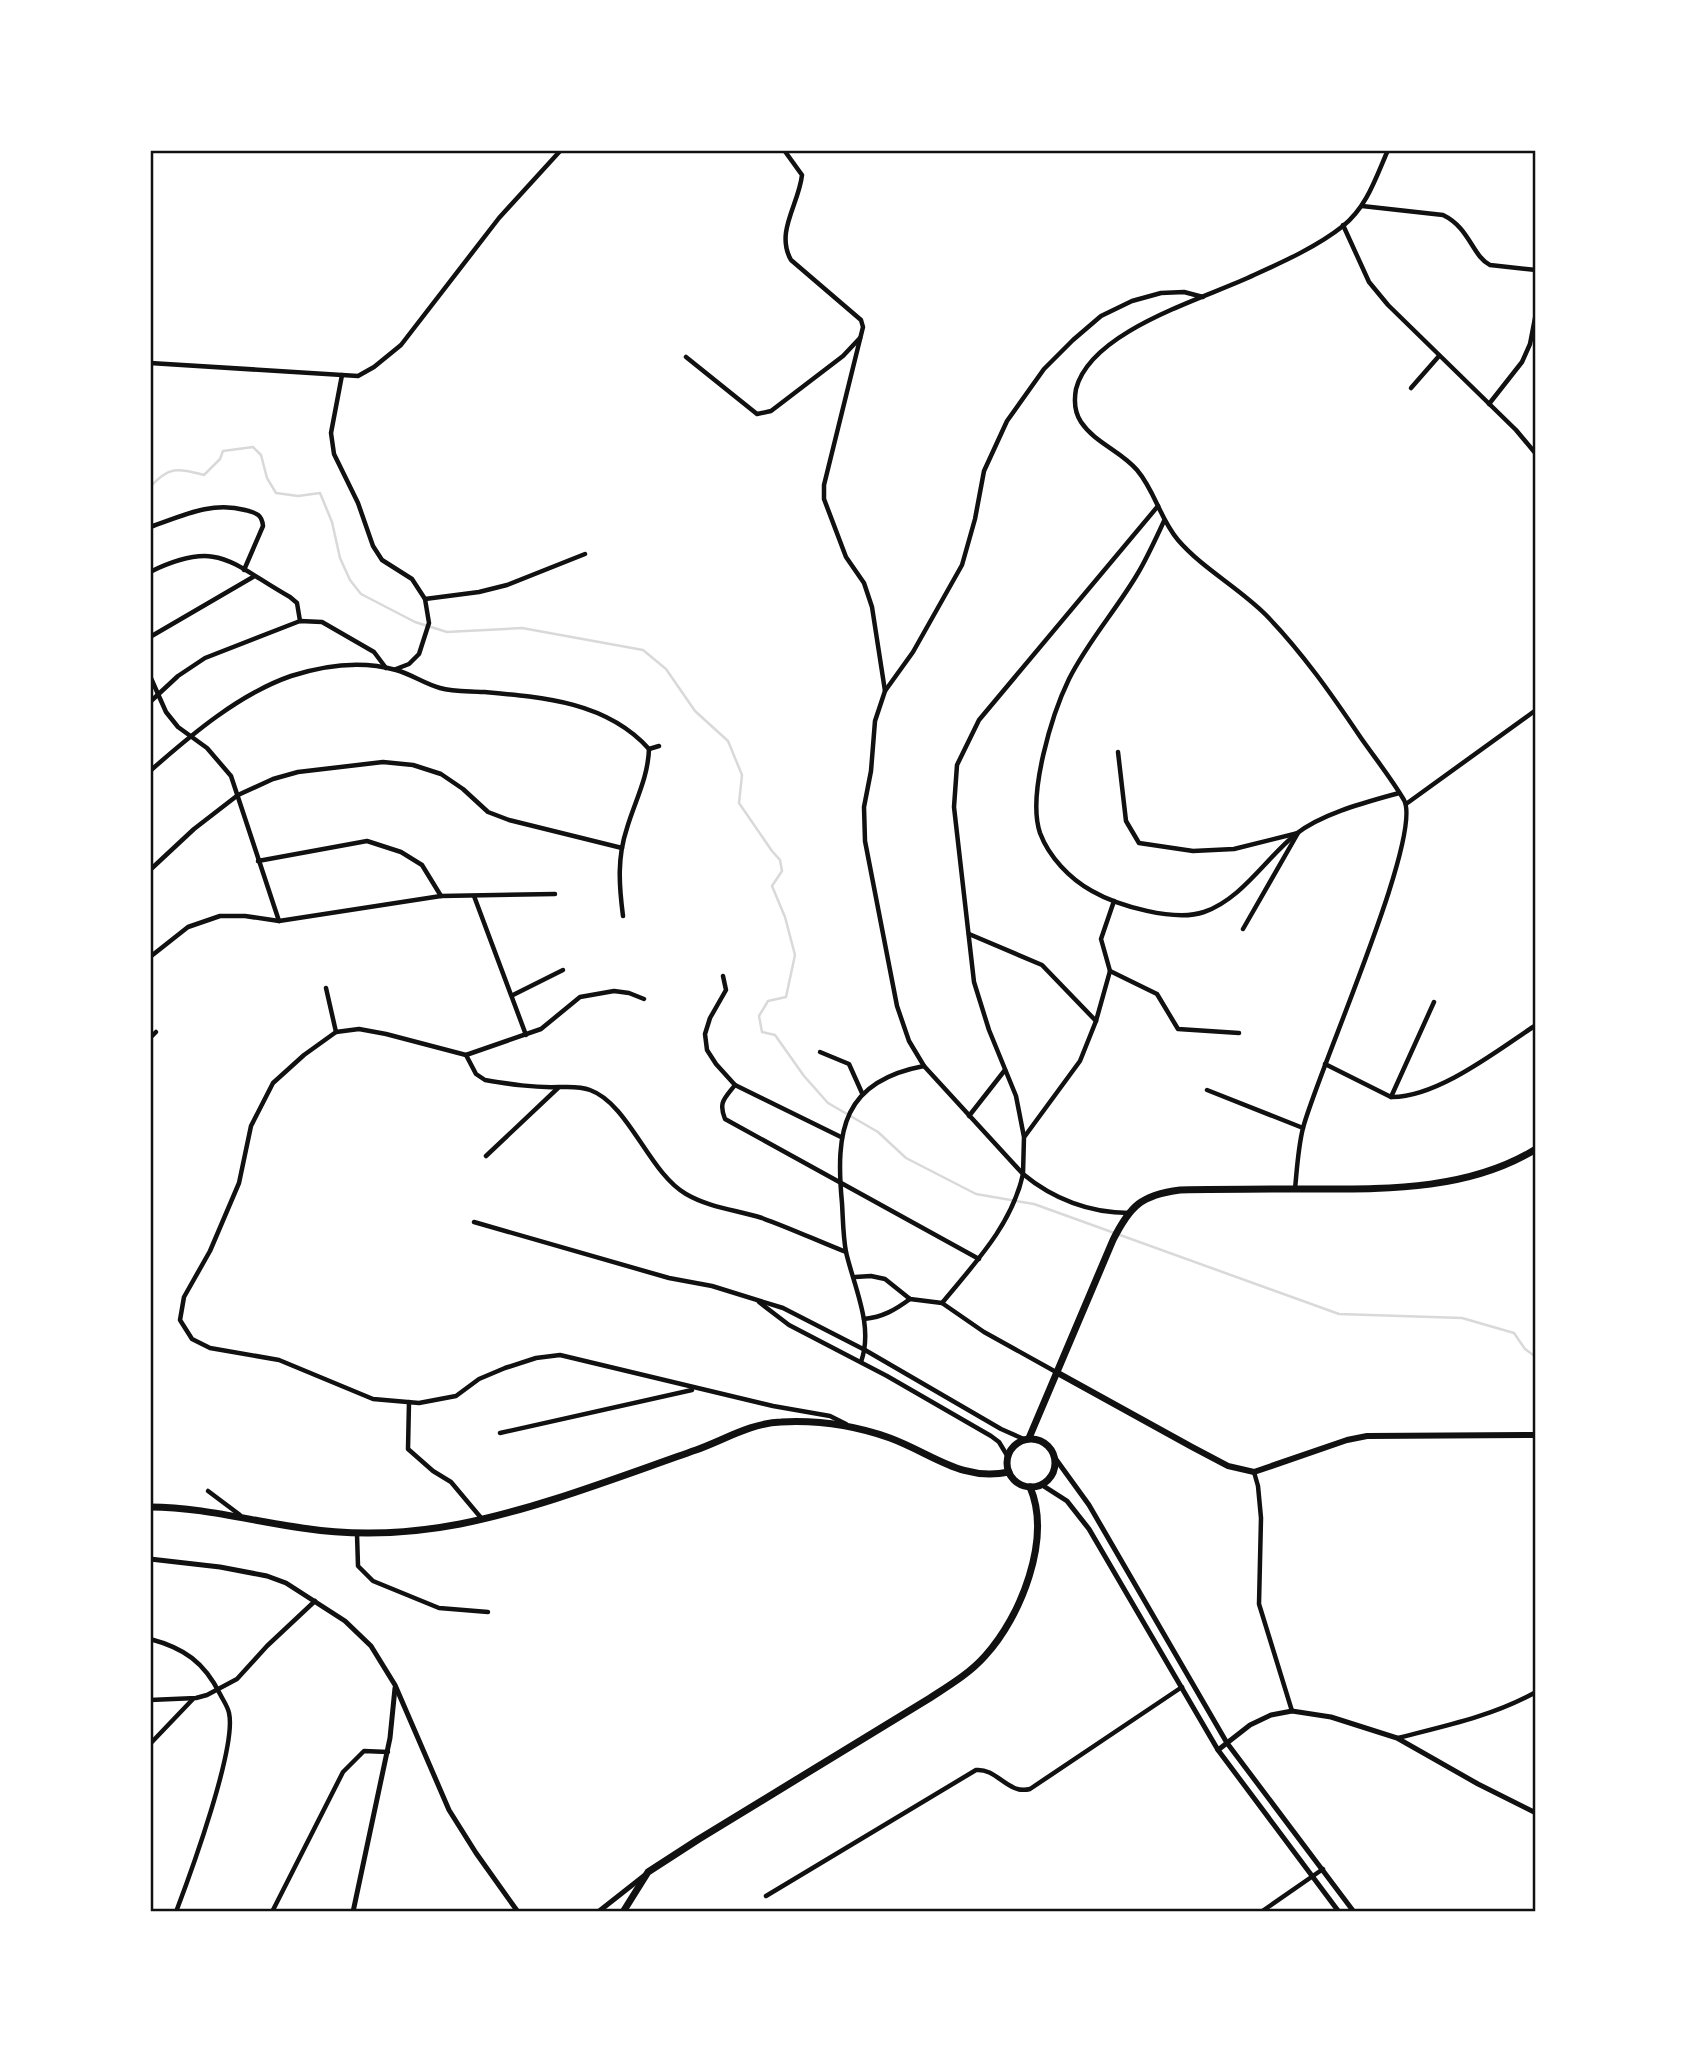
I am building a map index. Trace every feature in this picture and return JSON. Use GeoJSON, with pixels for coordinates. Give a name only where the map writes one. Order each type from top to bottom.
{"type":"FeatureCollection","features":[{"type":"Feature","properties":{"kind":"main road"},"geometry":{"type":"LineString","coordinates":[[1027,1439],[1046,1445],[1055,1458],[1053,1473],[1042,1485],[1030,1487],[1017,1483],[1009,1472],[1008,1457],[1014,1447],[1027,1439],[1120,1225],[1142,1201],[1158,1193],[1192,1190],[1381,1189],[1443,1183],[1495,1170],[1535,1149]]}},
{"type":"Feature","properties":{"kind":"main road"},"geometry":{"type":"LineString","coordinates":[[1056,1372],[1204,1454],[1228,1465],[1254,1472],[1347,1440],[1367,1436],[1535,1434]]}},
{"type":"Feature","properties":{"kind":"main road"},"geometry":{"type":"LineString","coordinates":[[150,1507],[190,1509],[357,1534],[419,1530],[483,1520],[621,1476],[756,1426],[799,1421],[853,1428],[891,1438],[972,1474],[1009,1472]]}},
{"type":"Feature","properties":{"kind":"main road"},"geometry":{"type":"LineString","coordinates":[[623,1912],[649,1872],[930,1698],[965,1674],[985,1656],[1002,1635],[1030,1574],[1038,1522],[1035,1499],[1030,1487]]}},
{"type":"Feature","properties":{"kind":"street"},"geometry":{"type":"LineString","coordinates":[[550,150],[557,156]]}},
{"type":"Feature","properties":{"kind":"street"},"geometry":{"type":"LineString","coordinates":[[150,363],[358,376],[401,345],[499,218],[561,150]]}},
{"type":"Feature","properties":{"kind":"street"},"geometry":{"type":"LineString","coordinates":[[784,150],[802,175],[801,187],[783,237],[786,251],[791,260],[860,320],[863,327],[824,485],[824,499],[846,557],[864,583],[872,607],[885,691]]}},
{"type":"Feature","properties":{"kind":"street"},"geometry":{"type":"LineString","coordinates":[[1295,1189],[1303,1128],[1380,922],[1403,847],[1406,804],[1321,679],[1273,624],[1177,539],[1164,520],[1146,480],[1133,465],[1090,434],[1078,418],[1075,402],[1077,387],[1085,369],[1099,353],[1133,328],[1255,275],[1343,225],[1362,206],[1388,150]]}},
{"type":"Feature","properties":{"kind":"street"},"geometry":{"type":"LineString","coordinates":[[1362,206],[1443,215],[1463,229],[1484,262],[1535,270]]}},
{"type":"Feature","properties":{"kind":"street"},"geometry":{"type":"LineString","coordinates":[[1343,225],[1369,282],[1388,305],[1516,429],[1535,454]]}},
{"type":"Feature","properties":{"kind":"street"},"geometry":{"type":"LineString","coordinates":[[1129,1213],[1108,1213],[1066,1201],[1039,1187],[1023,1174],[924,1066],[909,1041],[897,1006],[865,841],[864,807],[871,771],[875,721],[885,691],[913,652],[962,565],[975,519],[984,471],[1007,421],[1044,369],[1101,316],[1132,301],[1161,293],[1184,292],[1203,297]]}},
{"type":"Feature","properties":{"kind":"street"},"geometry":{"type":"LineString","coordinates":[[1489,404],[1522,362],[1531,344],[1535,313]]}},
{"type":"Feature","properties":{"kind":"street"},"geometry":{"type":"LineString","coordinates":[[686,357],[757,414],[763,414],[771,411],[843,356],[860,337]]}},
{"type":"Feature","properties":{"kind":"street"},"geometry":{"type":"LineString","coordinates":[[1411,388],[1439,356]]}},
{"type":"Feature","properties":{"kind":"street"},"geometry":{"type":"LineString","coordinates":[[342,375],[331,433],[334,454],[358,503],[373,547],[382,560],[412,579],[425,598],[429,623],[419,654],[409,664],[395,670]]}},
{"type":"Feature","properties":{"kind":"street"},"geometry":{"type":"LineString","coordinates":[[150,527],[212,506],[231,506],[258,514],[263,526],[244,570]]}},
{"type":"Feature","properties":{"kind":"street"},"geometry":{"type":"LineString","coordinates":[[942,1303],[979,1259],[1019,1194],[1023,1174],[1024,1137],[1016,1097],[989,1030],[974,982],[954,807],[957,765],[979,720],[1158,506]]}},
{"type":"Feature","properties":{"kind":"street"},"geometry":{"type":"LineString","coordinates":[[1164,520],[1138,573],[1069,679],[1041,763],[1037,801],[1040,832],[1058,862],[1077,883],[1114,901],[1174,915],[1203,913],[1230,898],[1298,833]]}},
{"type":"Feature","properties":{"kind":"street"},"geometry":{"type":"LineString","coordinates":[[150,572],[181,558],[201,554],[221,557],[297,603],[300,621]]}},
{"type":"Feature","properties":{"kind":"street"},"geometry":{"type":"LineString","coordinates":[[425,598],[480,592],[507,585],[584,554]]}},
{"type":"Feature","properties":{"kind":"street"},"geometry":{"type":"LineString","coordinates":[[150,637],[253,576]]}},
{"type":"Feature","properties":{"kind":"street"},"geometry":{"type":"LineString","coordinates":[[150,702],[177,676],[205,658],[300,621],[322,622],[374,652],[387,669]]}},
{"type":"Feature","properties":{"kind":"street"},"geometry":{"type":"LineString","coordinates":[[150,771],[249,694],[292,676],[343,664],[395,670],[441,688],[514,696],[585,708],[623,724],[649,749],[643,787],[627,826],[618,868],[623,916]]}},
{"type":"Feature","properties":{"kind":"street"},"geometry":{"type":"LineString","coordinates":[[150,676],[166,712],[178,727],[207,748],[231,776],[278,921]]}},
{"type":"Feature","properties":{"kind":"street"},"geometry":{"type":"LineString","coordinates":[[1406,804],[1535,710]]}},
{"type":"Feature","properties":{"kind":"street"},"geometry":{"type":"LineString","coordinates":[[649,749],[659,746]]}},
{"type":"Feature","properties":{"kind":"street"},"geometry":{"type":"LineString","coordinates":[[1118,752],[1126,821],[1139,843],[1193,851],[1234,849],[1298,833],[1345,809],[1399,793]]}},
{"type":"Feature","properties":{"kind":"street"},"geometry":{"type":"LineString","coordinates":[[150,870],[194,829],[238,795],[273,779],[298,772],[383,762],[413,765],[442,774],[488,812],[509,820],[622,848]]}},
{"type":"Feature","properties":{"kind":"street"},"geometry":{"type":"LineString","coordinates":[[1243,929],[1298,833]]}},
{"type":"Feature","properties":{"kind":"street"},"geometry":{"type":"LineString","coordinates":[[258,862],[367,841],[401,852],[422,865],[441,896]]}},
{"type":"Feature","properties":{"kind":"street"},"geometry":{"type":"LineString","coordinates":[[150,957],[188,927],[220,916],[245,916],[278,921],[441,896],[555,894]]}},
{"type":"Feature","properties":{"kind":"street"},"geometry":{"type":"LineString","coordinates":[[474,896],[526,1035]]}},
{"type":"Feature","properties":{"kind":"street"},"geometry":{"type":"LineString","coordinates":[[1024,1137],[1080,1060],[1097,1021],[1110,971],[1101,939],[1114,901]]}},
{"type":"Feature","properties":{"kind":"street"},"geometry":{"type":"LineString","coordinates":[[969,934],[1042,965],[1097,1021]]}},
{"type":"Feature","properties":{"kind":"street"},"geometry":{"type":"LineString","coordinates":[[513,995],[563,970]]}},
{"type":"Feature","properties":{"kind":"street"},"geometry":{"type":"LineString","coordinates":[[1110,971],[1157,994],[1178,1029],[1239,1033]]}},
{"type":"Feature","properties":{"kind":"street"},"geometry":{"type":"LineString","coordinates":[[723,976],[726,990],[710,1018],[705,1034],[707,1050],[716,1064],[736,1085],[841,1138]]}},
{"type":"Feature","properties":{"kind":"street"},"geometry":{"type":"LineString","coordinates":[[326,988],[336,1032]]}},
{"type":"Feature","properties":{"kind":"street"},"geometry":{"type":"LineString","coordinates":[[644,999],[614,991],[580,997],[551,1023],[526,1035],[466,1055],[373,1031],[359,1029],[336,1032],[304,1055],[273,1083],[251,1126],[239,1183],[210,1251],[184,1297],[180,1320],[192,1339],[210,1348],[279,1360],[373,1399],[419,1403],[456,1396],[479,1379],[496,1372],[536,1358],[560,1355],[696,1389],[830,1416],[853,1428]]}},
{"type":"Feature","properties":{"kind":"street"},"geometry":{"type":"LineString","coordinates":[[1391,1097],[1434,1002]]}},
{"type":"Feature","properties":{"kind":"street"},"geometry":{"type":"LineString","coordinates":[[1325,1064],[1391,1097],[1402,1097],[1460,1077],[1535,1025]]}},
{"type":"Feature","properties":{"kind":"street"},"geometry":{"type":"LineString","coordinates":[[150,1038],[156,1032]]}},
{"type":"Feature","properties":{"kind":"street"},"geometry":{"type":"LineString","coordinates":[[820,1052],[849,1064],[862,1093]]}},
{"type":"Feature","properties":{"kind":"street"},"geometry":{"type":"LineString","coordinates":[[466,1055],[477,1074],[485,1080],[583,1087],[603,1096],[663,1173],[684,1194],[714,1206],[760,1218],[846,1252]]}},
{"type":"Feature","properties":{"kind":"street"},"geometry":{"type":"LineString","coordinates":[[861,1362],[865,1350],[863,1319],[855,1278],[846,1252],[839,1181],[841,1138],[850,1112],[862,1093],[898,1071],[924,1066]]}},
{"type":"Feature","properties":{"kind":"street"},"geometry":{"type":"LineString","coordinates":[[969,1116],[1005,1070]]}},
{"type":"Feature","properties":{"kind":"street"},"geometry":{"type":"LineString","coordinates":[[736,1085],[723,1100],[720,1109],[724,1119],[979,1259]]}},
{"type":"Feature","properties":{"kind":"street"},"geometry":{"type":"LineString","coordinates":[[486,1156],[558,1087]]}},
{"type":"Feature","properties":{"kind":"street"},"geometry":{"type":"LineString","coordinates":[[1207,1090],[1303,1128]]}},
{"type":"Feature","properties":{"kind":"street"},"geometry":{"type":"LineString","coordinates":[[474,1222],[669,1278],[712,1286],[783,1308],[865,1350],[1001,1429],[1027,1439]]}},
{"type":"Feature","properties":{"kind":"street"},"geometry":{"type":"LineString","coordinates":[[855,1278],[871,1276],[885,1279],[910,1299],[942,1303],[984,1332],[1056,1372]]}},
{"type":"Feature","properties":{"kind":"street"},"geometry":{"type":"LineString","coordinates":[[863,1319],[894,1311],[910,1299]]}},
{"type":"Feature","properties":{"kind":"street"},"geometry":{"type":"LineString","coordinates":[[758,1301],[789,1325],[861,1362],[991,1436],[999,1442],[1008,1457]]}},
{"type":"Feature","properties":{"kind":"street"},"geometry":{"type":"LineString","coordinates":[[500,1433],[696,1389]]}},
{"type":"Feature","properties":{"kind":"street"},"geometry":{"type":"LineString","coordinates":[[409,1402],[408,1449],[433,1471],[451,1482],[483,1520]]}},
{"type":"Feature","properties":{"kind":"street"},"geometry":{"type":"LineString","coordinates":[[1055,1458],[1089,1505],[1227,1743],[1354,1912]]}},
{"type":"Feature","properties":{"kind":"street"},"geometry":{"type":"LineString","coordinates":[[1254,1472],[1261,1518],[1259,1604],[1292,1711]]}},
{"type":"Feature","properties":{"kind":"street"},"geometry":{"type":"LineString","coordinates":[[1042,1485],[1067,1501],[1088,1529],[1218,1750],[1339,1912]]}},
{"type":"Feature","properties":{"kind":"street"},"geometry":{"type":"LineString","coordinates":[[208,1491],[243,1518]]}},
{"type":"Feature","properties":{"kind":"street"},"geometry":{"type":"LineString","coordinates":[[357,1534],[358,1566],[373,1581],[439,1608],[488,1612]]}},
{"type":"Feature","properties":{"kind":"street"},"geometry":{"type":"LineString","coordinates":[[150,1559],[220,1567],[267,1576],[286,1583],[345,1620],[371,1646],[395,1685],[449,1810],[518,1912]]}},
{"type":"Feature","properties":{"kind":"street"},"geometry":{"type":"LineString","coordinates":[[1111,1570],[1122,1564]]}},
{"type":"Feature","properties":{"kind":"street"},"geometry":{"type":"LineString","coordinates":[[150,1700],[195,1698],[207,1695],[237,1679],[267,1646],[315,1601]]}},
{"type":"Feature","properties":{"kind":"street"},"geometry":{"type":"LineString","coordinates":[[150,1639],[171,1644],[196,1659],[217,1689],[229,1713],[229,1741],[201,1840],[176,1912]]}},
{"type":"Feature","properties":{"kind":"street"},"geometry":{"type":"LineString","coordinates":[[353,1912],[388,1752],[395,1685]]}},
{"type":"Feature","properties":{"kind":"street"},"geometry":{"type":"LineString","coordinates":[[766,1896],[976,1770],[986,1771],[1015,1790],[1030,1789],[1182,1687]]}},
{"type":"Feature","properties":{"kind":"street"},"geometry":{"type":"LineString","coordinates":[[1397,1738],[1477,1718],[1535,1692]]}},
{"type":"Feature","properties":{"kind":"street"},"geometry":{"type":"LineString","coordinates":[[150,1744],[184,1706],[195,1698]]}},
{"type":"Feature","properties":{"kind":"street"},"geometry":{"type":"LineString","coordinates":[[1218,1750],[1250,1725],[1271,1715],[1292,1711],[1331,1717],[1397,1738],[1478,1784],[1535,1812]]}},
{"type":"Feature","properties":{"kind":"street"},"geometry":{"type":"LineString","coordinates":[[272,1912],[343,1772],[363,1751],[388,1752]]}},
{"type":"Feature","properties":{"kind":"street"},"geometry":{"type":"LineString","coordinates":[[1261,1912],[1323,1870]]}},
{"type":"Feature","properties":{"kind":"street"},"geometry":{"type":"LineString","coordinates":[[598,1912],[649,1872]]}},
{"type":"Feature","properties":{"kind":"waterway"},"geometry":{"type":"LineString","coordinates":[[150,487],[168,472],[180,470],[204,475],[220,459],[223,451],[253,447],[261,455],[267,478],[276,493],[298,496],[320,493],[332,522],[340,558],[350,580],[361,594],[415,622],[447,632],[522,628],[643,650],[666,669],[695,711],[728,741],[742,775],[739,803],[780,860],[782,871],[772,886],[785,917],[795,955],[786,997],[768,1001],[759,1016],[762,1032],[775,1035],[804,1076],[828,1103],[878,1132],[906,1158],[976,1194],[1034,1204],[1339,1314],[1462,1318],[1514,1333],[1525,1349],[1536,1357]]}}]}
